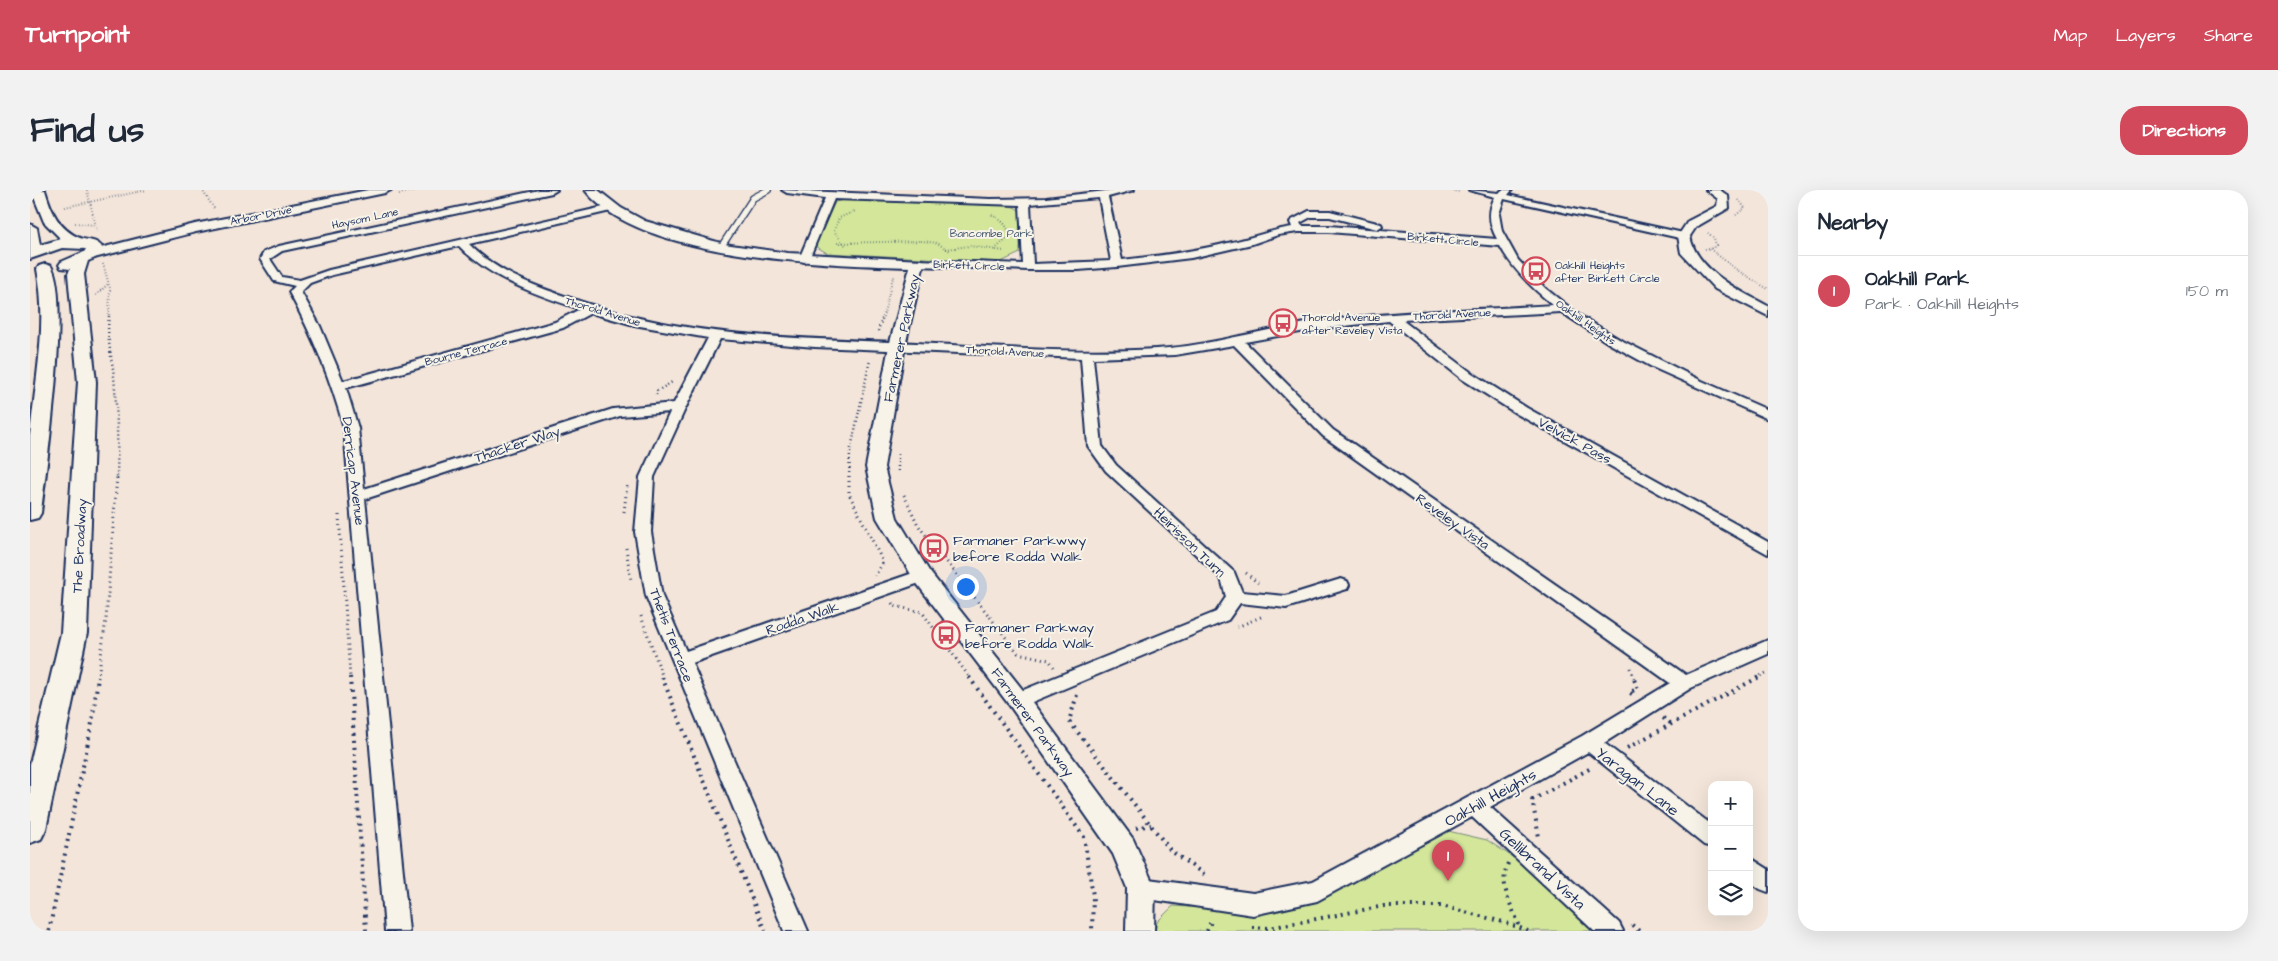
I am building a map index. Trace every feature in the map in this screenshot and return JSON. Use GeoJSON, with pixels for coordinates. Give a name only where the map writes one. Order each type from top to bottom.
{"type":"FeatureCollection","features":[{"type":"Feature","properties":{"kind":"main road"},"geometry":{"type":"LineString","coordinates":[[38,190],[46,216],[58,232],[84,250]]}},
{"type":"Feature","properties":{"kind":"main road"},"geometry":{"type":"LineString","coordinates":[[30,228],[32,253],[50,246],[84,250]]}},
{"type":"Feature","properties":{"kind":"main road"},"geometry":{"type":"LineString","coordinates":[[30,513],[47,385],[50,289],[38,269],[84,250]]}},
{"type":"Feature","properties":{"kind":"main road","name":"The Broadway"},"geometry":{"type":"LineString","coordinates":[[30,829],[74,633],[87,382],[76,272],[84,250]]}},
{"type":"Feature","properties":{"kind":"street","name":"Arbor Drive"},"geometry":{"type":"LineString","coordinates":[[84,250],[385,190]]}},
{"type":"Feature","properties":{"kind":"street","name":"Haysom Lane"},"geometry":{"type":"LineString","coordinates":[[302,284],[278,279],[264,259],[268,254],[279,249],[552,190]]}},
{"type":"Feature","properties":{"kind":"street","name":"Birkett Circle"},"geometry":{"type":"LineString","coordinates":[[591,190],[612,208],[644,224],[686,240],[804,259],[1078,268],[1191,255],[1298,229],[1502,243]]}},
{"type":"Feature","properties":{"kind":"street"},"geometry":{"type":"LineString","coordinates":[[787,190],[830,196],[927,200],[1026,208],[1129,190]]}},
{"type":"Feature","properties":{"kind":"street"},"geometry":{"type":"LineString","coordinates":[[927,200],[930,190]]}},
{"type":"Feature","properties":{"kind":"street"},"geometry":{"type":"LineString","coordinates":[[1474,190],[1503,193],[1684,236]]}},
{"type":"Feature","properties":{"kind":"street"},"geometry":{"type":"LineString","coordinates":[[1712,190],[1724,198],[1723,208],[1692,224],[1684,236],[1686,250],[1720,286],[1768,312]]}},
{"type":"Feature","properties":{"kind":"street","name":"Oakhill Heights"},"geometry":{"type":"LineString","coordinates":[[1503,193],[1494,209],[1495,224],[1502,243],[1514,261],[1535,285],[1599,333],[1641,357],[1768,415]]}},
{"type":"Feature","properties":{"kind":"street"},"geometry":{"type":"LineString","coordinates":[[804,259],[830,196]]}},
{"type":"Feature","properties":{"kind":"street"},"geometry":{"type":"LineString","coordinates":[[1103,196],[1117,264]]}},
{"type":"Feature","properties":{"kind":"street"},"geometry":{"type":"LineString","coordinates":[[302,284],[311,278],[329,273],[612,208]]}},
{"type":"Feature","properties":{"kind":"street"},"geometry":{"type":"LineString","coordinates":[[1026,208],[1028,267]]}},
{"type":"Feature","properties":{"kind":"street","name":"Birkett Circle"},"geometry":{"type":"LineString","coordinates":[[1298,229],[1295,222],[1309,214],[1330,214],[1375,224],[1384,234]]}},
{"type":"Feature","properties":{"kind":"street","name":"Thorold Avenue"},"geometry":{"type":"LineString","coordinates":[[462,243],[483,263],[518,282],[591,308],[646,324],[716,334],[897,346],[1087,355],[1158,353],[1316,325],[1391,317],[1566,308]]}},
{"type":"Feature","properties":{"kind":"street","name":"Farmerer Parkway"},"geometry":{"type":"LineString","coordinates":[[917,263],[897,346],[875,467],[887,518],[922,576],[1018,700],[1124,847],[1141,888],[1140,931]]}},
{"type":"Feature","properties":{"kind":"street","name":"Derricap Avenue"},"geometry":{"type":"LineString","coordinates":[[302,284],[294,294],[314,326],[339,386],[351,428],[397,931]]}},
{"type":"Feature","properties":{"kind":"street","name":"Bourne Terrace"},"geometry":{"type":"LineString","coordinates":[[339,386],[559,325],[591,308]]}},
{"type":"Feature","properties":{"kind":"street","name":"Velvick Pass"},"geometry":{"type":"LineString","coordinates":[[1391,317],[1467,376],[1522,411],[1768,549]]}},
{"type":"Feature","properties":{"kind":"street","name":"Thetis Terrace"},"geometry":{"type":"LineString","coordinates":[[716,334],[647,477],[644,532],[654,596],[796,931]]}},
{"type":"Feature","properties":{"kind":"street","name":"Reveley Vista"},"geometry":{"type":"LineString","coordinates":[[1236,340],[1328,433],[1684,683]]}},
{"type":"Feature","properties":{"kind":"street","name":"Heirisson Turn"},"geometry":{"type":"LineString","coordinates":[[1087,355],[1095,446],[1111,468],[1228,576],[1235,597]]}},
{"type":"Feature","properties":{"kind":"street","name":"Thacker Way"},"geometry":{"type":"LineString","coordinates":[[358,496],[618,412],[679,408]]}},
{"type":"Feature","properties":{"kind":"street","name":"Rodda Walk"},"geometry":{"type":"LineString","coordinates":[[681,660],[922,576]]}},
{"type":"Feature","properties":{"kind":"street"},"geometry":{"type":"LineString","coordinates":[[1018,700],[1222,616],[1235,597],[1286,602],[1341,585]]}},
{"type":"Feature","properties":{"kind":"street","name":"Oakhill Heights"},"geometry":{"type":"LineString","coordinates":[[1141,888],[1254,904],[1317,891],[1589,742],[1684,683],[1768,647]]}},
{"type":"Feature","properties":{"kind":"street","name":"Yaragan Lane"},"geometry":{"type":"LineString","coordinates":[[1589,742],[1708,835]]}},
{"type":"Feature","properties":{"kind":"street","name":"Gellibrand Vista"},"geometry":{"type":"LineString","coordinates":[[1475,806],[1610,931]]}},
{"type":"Feature","properties":{"kind":"street"},"geometry":{"type":"LineString","coordinates":[[1753,870],[1768,882]]}},
{"type":"Feature","properties":{"kind":"lane"},"geometry":{"type":"LineString","coordinates":[[721,247],[753,198],[768,190]]}},
{"type":"Feature","properties":{"kind":"path"},"geometry":{"type":"LineString","coordinates":[[65,207],[147,190]]}},
{"type":"Feature","properties":{"kind":"path"},"geometry":{"type":"LineString","coordinates":[[202,190],[218,214]]}},
{"type":"Feature","properties":{"kind":"path"},"geometry":{"type":"LineString","coordinates":[[994,216],[1026,208]]}},
{"type":"Feature","properties":{"kind":"path"},"geometry":{"type":"LineString","coordinates":[[986,253],[994,250],[1010,237],[1006,224],[988,213]]}},
{"type":"Feature","properties":{"kind":"path"},"geometry":{"type":"LineString","coordinates":[[882,243],[888,245]]}},
{"type":"Feature","properties":{"kind":"path"},"geometry":{"type":"LineString","coordinates":[[938,251],[961,246],[1028,254]]}},
{"type":"Feature","properties":{"kind":"path"},"geometry":{"type":"LineString","coordinates":[[1709,248],[1737,270],[1768,289]]}},
{"type":"Feature","properties":{"kind":"path"},"geometry":{"type":"LineString","coordinates":[[897,481],[898,453]]}},
{"type":"Feature","properties":{"kind":"path"},"geometry":{"type":"LineString","coordinates":[[901,490],[918,525],[1018,653],[1049,660],[1064,680]]}},
{"type":"Feature","properties":{"kind":"path"},"geometry":{"type":"LineString","coordinates":[[338,511],[366,931]]}},
{"type":"Feature","properties":{"kind":"path"},"geometry":{"type":"LineString","coordinates":[[1532,800],[1768,672]]}},
{"type":"Feature","properties":{"kind":"path"},"geometry":{"type":"LineString","coordinates":[[1520,928],[1505,889],[1503,878],[1507,864],[1525,852]]}},
{"type":"Feature","properties":{"kind":"path"},"geometry":{"type":"LineString","coordinates":[[1249,927],[1269,928],[1384,906],[1442,906],[1528,931]]}},
{"type":"Feature","properties":{"kind":"path"},"geometry":{"type":"LineString","coordinates":[[1207,931],[1213,918],[1222,920]]}},
{"type":"Feature","properties":{"kind":"green space","name":"Bancombe Park"},"geometry":{"type":"Polygon","coordinates":[[[849,199],[1014,207],[1021,211],[1020,253],[1001,262],[827,253],[815,246],[835,202],[849,199]]]}},
{"type":"Feature","properties":{"kind":"green space"},"geometry":{"type":"Polygon","coordinates":[[[1448,831],[1487,840],[1520,862],[1595,931],[1155,931],[1157,922],[1173,906],[1254,911],[1321,899],[1448,831]]]}},
{"type":"Feature","properties":{"kind":"place","name":"Oakhill Heights after Birkett Circle"},"geometry":{"type":"Point","coordinates":[1536,271]}},
{"type":"Feature","properties":{"kind":"place","name":"Thorold Avenue after Reveley Vista"},"geometry":{"type":"Point","coordinates":[1283,323]}},
{"type":"Feature","properties":{"kind":"place","name":"Farmaner Parkwwy before Rodda Walk"},"geometry":{"type":"Point","coordinates":[934,548]}},
{"type":"Feature","properties":{"kind":"place","name":"Farmaner Parkway before Rodda Walk"},"geometry":{"type":"Point","coordinates":[946,635]}},
{"type":"Feature","properties":{"kind":"place","name":"Oakhill Park"},"geometry":{"type":"Point","coordinates":[1448,881]}}]}
